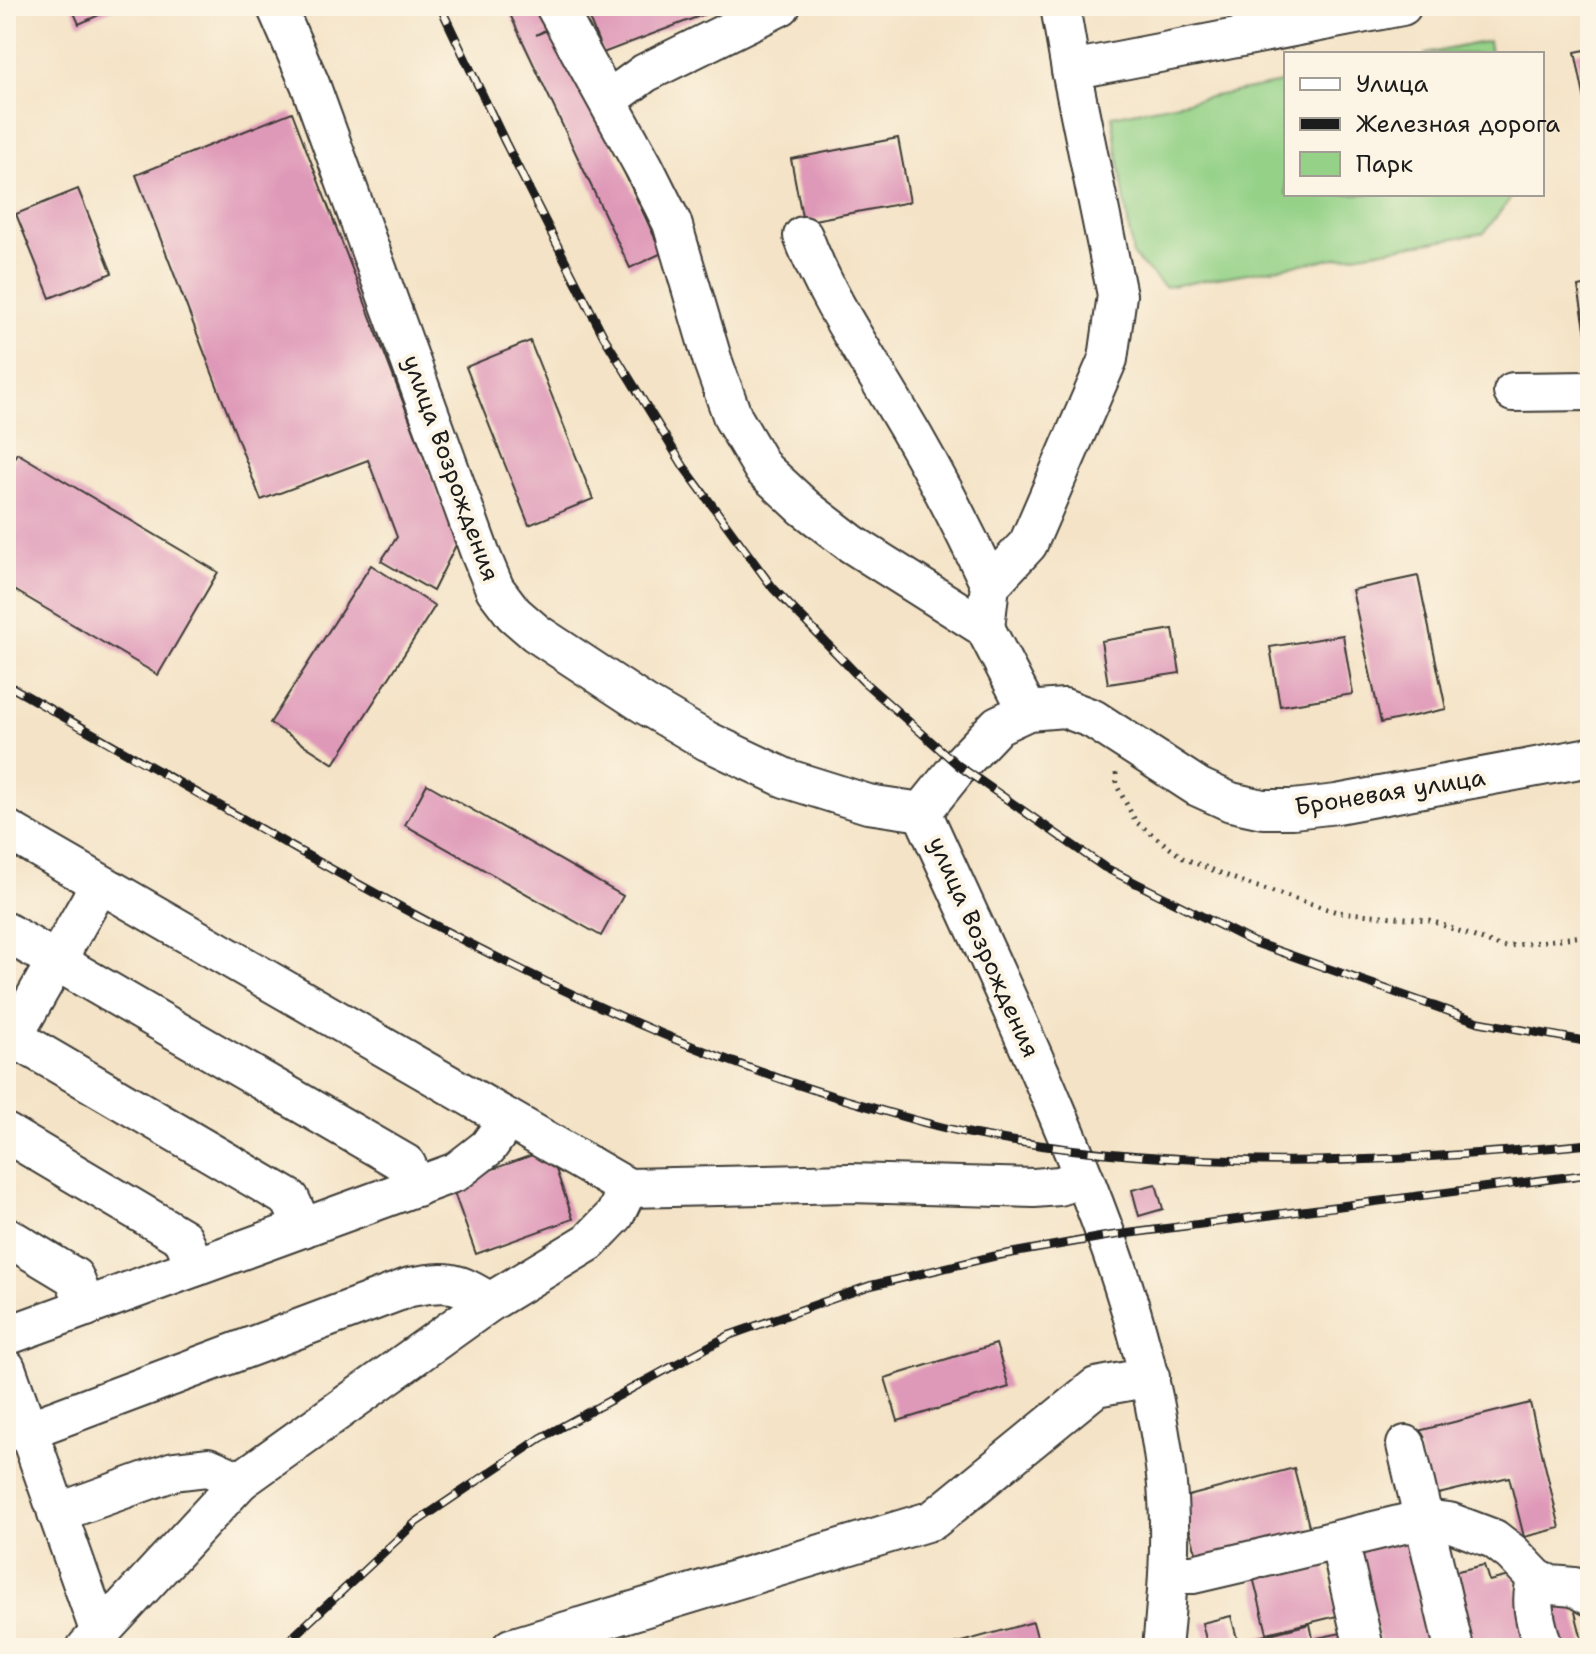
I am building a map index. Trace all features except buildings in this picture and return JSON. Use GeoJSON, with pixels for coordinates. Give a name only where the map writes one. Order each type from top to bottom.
{"type":"FeatureCollection","features":[{"type":"Feature","properties":{"kind":"street","name":"улица Возрождения"},"geometry":{"type":"LineString","coordinates":[[276,6],[310,84],[480,553],[495,589],[514,614],[574,659],[707,741],[798,783],[868,804],[922,812],[1035,1060],[1108,1236],[1132,1306],[1150,1377],[1165,1469],[1169,1574],[1162,1648]]}},
{"type":"Feature","properties":{"kind":"street"},"geometry":{"type":"LineString","coordinates":[[555,6],[672,223],[733,418],[763,469],[805,508],[852,544],[985,628],[1028,711]]}},
{"type":"Feature","properties":{"kind":"street"},"geometry":{"type":"LineString","coordinates":[[608,100],[645,73],[781,6]]}},
{"type":"Feature","properties":{"kind":"street"},"geometry":{"type":"LineString","coordinates":[[990,585],[1028,544],[1108,359],[1117,295],[1060,6]]}},
{"type":"Feature","properties":{"kind":"street"},"geometry":{"type":"LineString","coordinates":[[1071,70],[1402,6]]}},
{"type":"Feature","properties":{"kind":"street"},"geometry":{"type":"LineString","coordinates":[[803,236],[816,270],[898,409],[971,543],[990,585],[985,628]]}},
{"type":"Feature","properties":{"kind":"street"},"geometry":{"type":"LineString","coordinates":[[1513,392],[1590,391]]}},
{"type":"Feature","properties":{"kind":"street","name":"Броневая улица"},"geometry":{"type":"LineString","coordinates":[[922,812],[998,725],[1028,711],[1064,708],[1093,719],[1198,787],[1231,802],[1263,809],[1337,804],[1590,757]]}},
{"type":"Feature","properties":{"kind":"street"},"geometry":{"type":"LineString","coordinates":[[6,829],[628,1188],[849,1183],[1034,1188],[1059,1186],[1084,1178]]}},
{"type":"Feature","properties":{"kind":"street"},"geometry":{"type":"LineString","coordinates":[[100,884],[8,1039],[290,1199],[303,1228]]}},
{"type":"Feature","properties":{"kind":"street"},"geometry":{"type":"LineString","coordinates":[[6,932],[406,1164],[417,1187]]}},
{"type":"Feature","properties":{"kind":"street"},"geometry":{"type":"LineString","coordinates":[[6,1336],[456,1172],[488,1147],[508,1119]]}},
{"type":"Feature","properties":{"kind":"street"},"geometry":{"type":"LineString","coordinates":[[6,1133],[183,1238],[195,1267]]}},
{"type":"Feature","properties":{"kind":"street"},"geometry":{"type":"LineString","coordinates":[[93,1641],[240,1481],[490,1302],[589,1242],[615,1215],[628,1188]]}},
{"type":"Feature","properties":{"kind":"street"},"geometry":{"type":"LineString","coordinates":[[6,1236],[74,1277],[86,1307]]}},
{"type":"Feature","properties":{"kind":"street"},"geometry":{"type":"LineString","coordinates":[[28,1430],[410,1287],[440,1281],[464,1285],[490,1302]]}},
{"type":"Feature","properties":{"kind":"street"},"geometry":{"type":"LineString","coordinates":[[6,1368],[57,1513],[93,1641]]}},
{"type":"Feature","properties":{"kind":"street"},"geometry":{"type":"LineString","coordinates":[[511,1648],[933,1520],[1096,1387],[1150,1377]]}},
{"type":"Feature","properties":{"kind":"street"},"geometry":{"type":"LineString","coordinates":[[1406,1445],[1454,1648]]}},
{"type":"Feature","properties":{"kind":"street"},"geometry":{"type":"LineString","coordinates":[[57,1513],[174,1471],[208,1467],[240,1481]]}},
{"type":"Feature","properties":{"kind":"street"},"geometry":{"type":"LineString","coordinates":[[1169,1574],[1193,1574],[1424,1519],[1449,1522],[1494,1539],[1537,1579],[1551,1585],[1574,1587],[1590,1596]]}},
{"type":"Feature","properties":{"kind":"street"},"geometry":{"type":"LineString","coordinates":[[1339,1540],[1364,1648]]}},
{"type":"Feature","properties":{"kind":"street"},"geometry":{"type":"LineString","coordinates":[[1537,1579],[1533,1589],[1533,1607],[1543,1648]]}},
{"type":"Feature","properties":{"kind":"path"},"geometry":{"type":"LineString","coordinates":[[1113,732],[1117,786],[1136,822],[1183,858],[1245,883],[1337,912],[1429,920],[1502,947],[1590,935]]}},
{"type":"Feature","properties":{"kind":"green space"},"geometry":{"type":"Polygon","coordinates":[[[1489,41],[1491,52],[1434,52],[1489,41]]]}},
{"type":"Feature","properties":{"kind":"green space"},"geometry":{"type":"Polygon","coordinates":[[[1284,82],[1284,196],[1512,196],[1484,233],[1165,287],[1133,256],[1112,116],[1284,82]]]}},
{"type":"Feature","properties":{"kind":"railway"},"geometry":{"type":"LineString","coordinates":[[440,6],[604,337],[684,467],[773,588],[864,682],[959,766],[1104,867],[1253,942],[1479,1022],[1590,1042]]}},
{"type":"Feature","properties":{"kind":"railway"},"geometry":{"type":"LineString","coordinates":[[6,684],[424,920],[557,987],[693,1047],[762,1073],[891,1113],[969,1133],[1063,1148],[1213,1160],[1364,1160],[1590,1144]]}},
{"type":"Feature","properties":{"kind":"railway"},"geometry":{"type":"LineString","coordinates":[[281,1648],[415,1523],[541,1438],[730,1335],[869,1286],[995,1256],[1108,1236],[1590,1174]]}}]}
